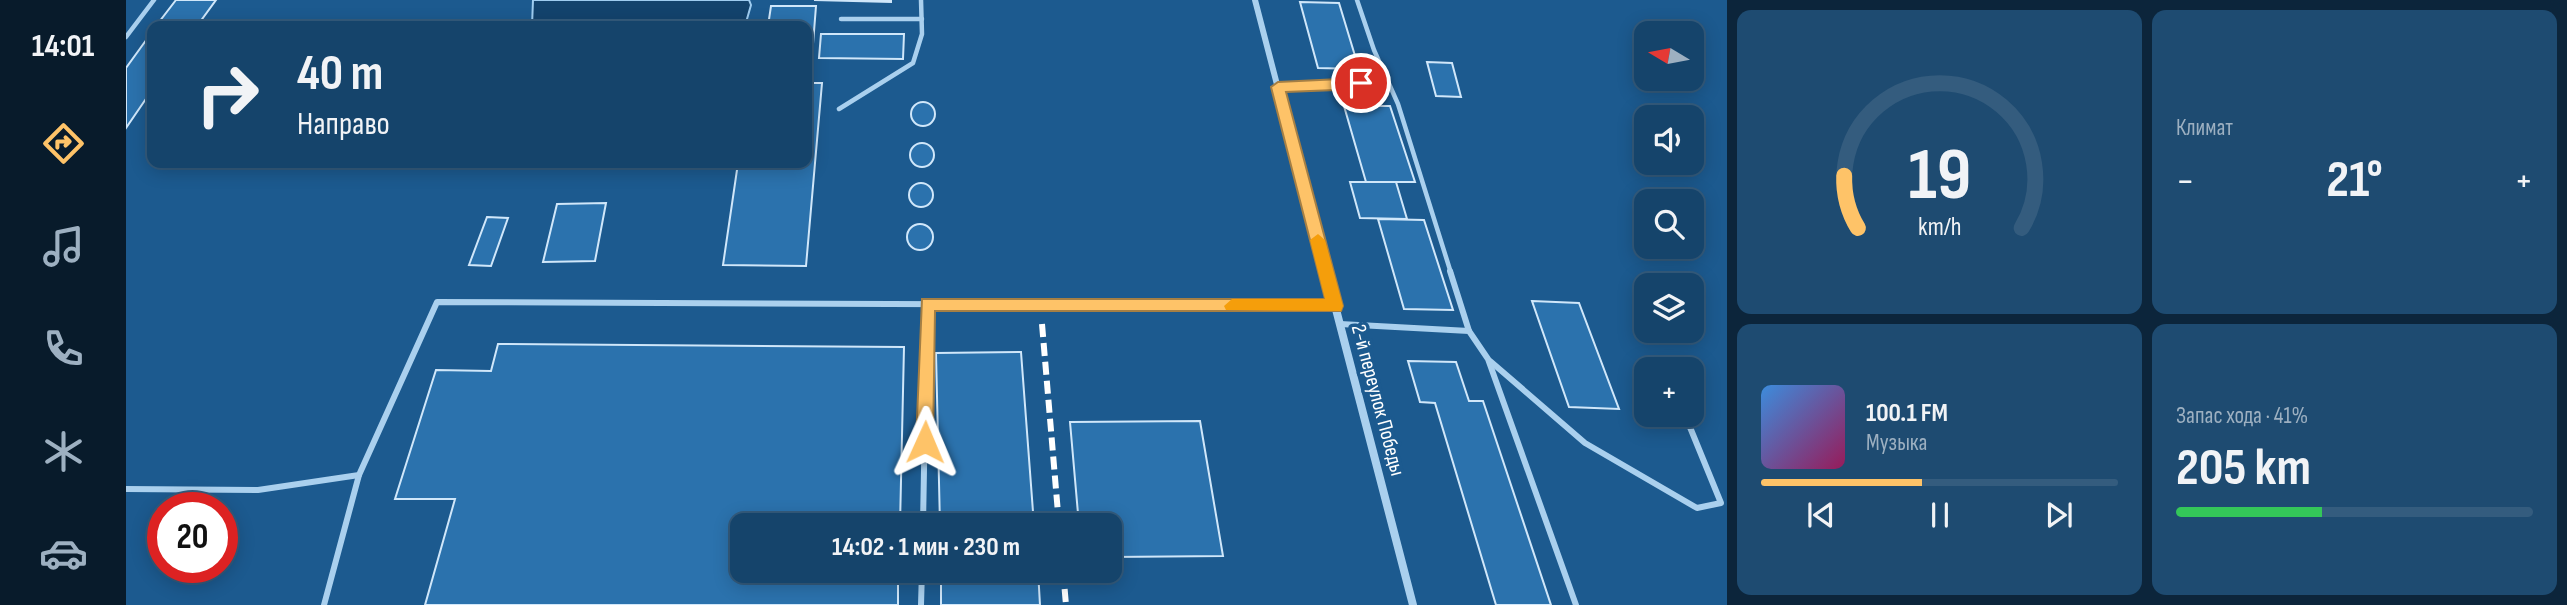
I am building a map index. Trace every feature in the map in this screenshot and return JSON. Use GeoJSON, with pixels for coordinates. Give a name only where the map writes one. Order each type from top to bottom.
{"type":"FeatureCollection","features":[{"type":"Feature","properties":{"kind":"street","name":"2-й переулок Победы"},"geometry":{"type":"LineString","coordinates":[[1255,0],[1413,605]]}},
{"type":"Feature","properties":{"kind":"lane"},"geometry":{"type":"LineString","coordinates":[[126,37],[153,0]]}},
{"type":"Feature","properties":{"kind":"lane"},"geometry":{"type":"LineString","coordinates":[[839,109],[913,63],[922,33],[921,0]]}},
{"type":"Feature","properties":{"kind":"lane"},"geometry":{"type":"LineString","coordinates":[[1357,0],[1435,215],[1469,331],[1488,359],[1576,605]]}},
{"type":"Feature","properties":{"kind":"lane"},"geometry":{"type":"LineString","coordinates":[[841,19],[922,19]]}},
{"type":"Feature","properties":{"kind":"lane"},"geometry":{"type":"LineString","coordinates":[[1278,87],[1388,82]]}},
{"type":"Feature","properties":{"kind":"lane"},"geometry":{"type":"LineString","coordinates":[[324,605],[359,475],[437,302],[1335,306]]}},
{"type":"Feature","properties":{"kind":"lane"},"geometry":{"type":"LineString","coordinates":[[923,513],[927,304]]}},
{"type":"Feature","properties":{"kind":"lane"},"geometry":{"type":"LineString","coordinates":[[1340,324],[1469,331]]}},
{"type":"Feature","properties":{"kind":"lane"},"geometry":{"type":"LineString","coordinates":[[1488,359],[1585,443],[1697,508],[1721,503],[1690,427]]}},
{"type":"Feature","properties":{"kind":"lane"},"geometry":{"type":"LineString","coordinates":[[126,489],[258,490],[359,475]]}},
{"type":"Feature","properties":{"kind":"lane"},"geometry":{"type":"LineString","coordinates":[[922,583],[922,605]]}},
{"type":"Feature","properties":{"kind":"water"},"geometry":{"type":"Polygon","coordinates":[[[533,0],[749,0],[751,5],[746,21],[532,21],[533,0]]]}},
{"type":"Feature","properties":{"kind":"building"},"geometry":{"type":"Polygon","coordinates":[[[176,0],[216,0],[201,21],[160,21],[176,0]]]}},
{"type":"Feature","properties":{"kind":"building"},"geometry":{"type":"Polygon","coordinates":[[[814,0],[891,0],[891,2],[814,0]]]}},
{"type":"Feature","properties":{"kind":"building"},"geometry":{"type":"Polygon","coordinates":[[[1300,2],[1339,3],[1359,69],[1318,68],[1300,2]]]}},
{"type":"Feature","properties":{"kind":"building"},"geometry":{"type":"Polygon","coordinates":[[[771,6],[816,6],[812,57],[812,21],[769,21],[771,6]]]}},
{"type":"Feature","properties":{"kind":"building"},"geometry":{"type":"Polygon","coordinates":[[[821,34],[904,34],[903,59],[819,58],[821,34]]]}},
{"type":"Feature","properties":{"kind":"building"},"geometry":{"type":"Polygon","coordinates":[[[147,39],[147,97],[126,128],[126,68],[147,39]]]}},
{"type":"Feature","properties":{"kind":"building"},"geometry":{"type":"Polygon","coordinates":[[[1427,62],[1452,63],[1461,97],[1436,96],[1427,62]]]}},
{"type":"Feature","properties":{"kind":"building"},"geometry":{"type":"Polygon","coordinates":[[[812,83],[822,83],[806,266],[723,265],[737,168],[812,168],[812,83]]]}},
{"type":"Feature","properties":{"kind":"building"},"geometry":{"type":"Polygon","coordinates":[[[923,102],[931,106],[935,114],[931,122],[923,126],[915,122],[911,114],[915,106],[923,102]]]}},
{"type":"Feature","properties":{"kind":"building"},"geometry":{"type":"Polygon","coordinates":[[[1344,106],[1390,106],[1415,182],[1366,182],[1344,106]]]}},
{"type":"Feature","properties":{"kind":"building"},"geometry":{"type":"Polygon","coordinates":[[[922,143],[931,146],[934,155],[931,164],[922,167],[913,164],[910,155],[913,146],[922,143]]]}},
{"type":"Feature","properties":{"kind":"building"},"geometry":{"type":"Polygon","coordinates":[[[1350,182],[1396,182],[1407,219],[1360,218],[1350,182]]]}},
{"type":"Feature","properties":{"kind":"building"},"geometry":{"type":"Polygon","coordinates":[[[921,183],[932,190],[933,195],[926,206],[921,207],[910,200],[909,195],[916,184],[921,183]]]}},
{"type":"Feature","properties":{"kind":"building"},"geometry":{"type":"Polygon","coordinates":[[[606,203],[595,261],[543,262],[557,204],[606,203]]]}},
{"type":"Feature","properties":{"kind":"building"},"geometry":{"type":"Polygon","coordinates":[[[487,217],[508,218],[491,266],[469,265],[487,217]]]}},
{"type":"Feature","properties":{"kind":"building"},"geometry":{"type":"Polygon","coordinates":[[[1378,219],[1424,220],[1453,310],[1404,309],[1378,219]]]}},
{"type":"Feature","properties":{"kind":"building"},"geometry":{"type":"Polygon","coordinates":[[[920,224],[929,228],[933,237],[929,246],[920,250],[911,246],[907,237],[911,228],[920,224]]]}},
{"type":"Feature","properties":{"kind":"building"},"geometry":{"type":"Polygon","coordinates":[[[1532,301],[1579,303],[1619,409],[1569,407],[1532,301]]]}},
{"type":"Feature","properties":{"kind":"building"},"geometry":{"type":"Polygon","coordinates":[[[498,344],[904,347],[900,513],[730,513],[730,583],[898,583],[898,605],[425,605],[455,499],[395,499],[436,370],[491,371],[498,344]]]}},
{"type":"Feature","properties":{"kind":"building"},"geometry":{"type":"Polygon","coordinates":[[[1021,352],[1033,513],[940,513],[936,353],[1021,352]]]}},
{"type":"Feature","properties":{"kind":"building"},"geometry":{"type":"Polygon","coordinates":[[[1408,361],[1456,362],[1469,401],[1483,401],[1551,605],[1496,605],[1435,403],[1420,402],[1408,361]]]}},
{"type":"Feature","properties":{"kind":"building"},"geometry":{"type":"Polygon","coordinates":[[[1200,421],[1223,556],[1122,557],[1122,513],[1078,513],[1070,422],[1200,421]]]}},
{"type":"Feature","properties":{"kind":"building"},"geometry":{"type":"Polygon","coordinates":[[[941,583],[1039,583],[1040,605],[941,605],[941,583]]]}},
{"type":"Feature","properties":{"kind":"railway"},"geometry":{"type":"LineString","coordinates":[[1042,324],[1058,513]]}},
{"type":"Feature","properties":{"kind":"railway"},"geometry":{"type":"LineString","coordinates":[[1064,583],[1066,605]]}},
{"type":"Feature","properties":{"kind":"slow traffic"},"geometry":{"type":"LineString","coordinates":[[1232,306],[1335,306],[1318,240]]}},
{"type":"Feature","properties":{"kind":"route"},"geometry":{"type":"LineString","coordinates":[[925,442],[927,304],[1335,306],[1278,87],[1361,83]]}}]}
